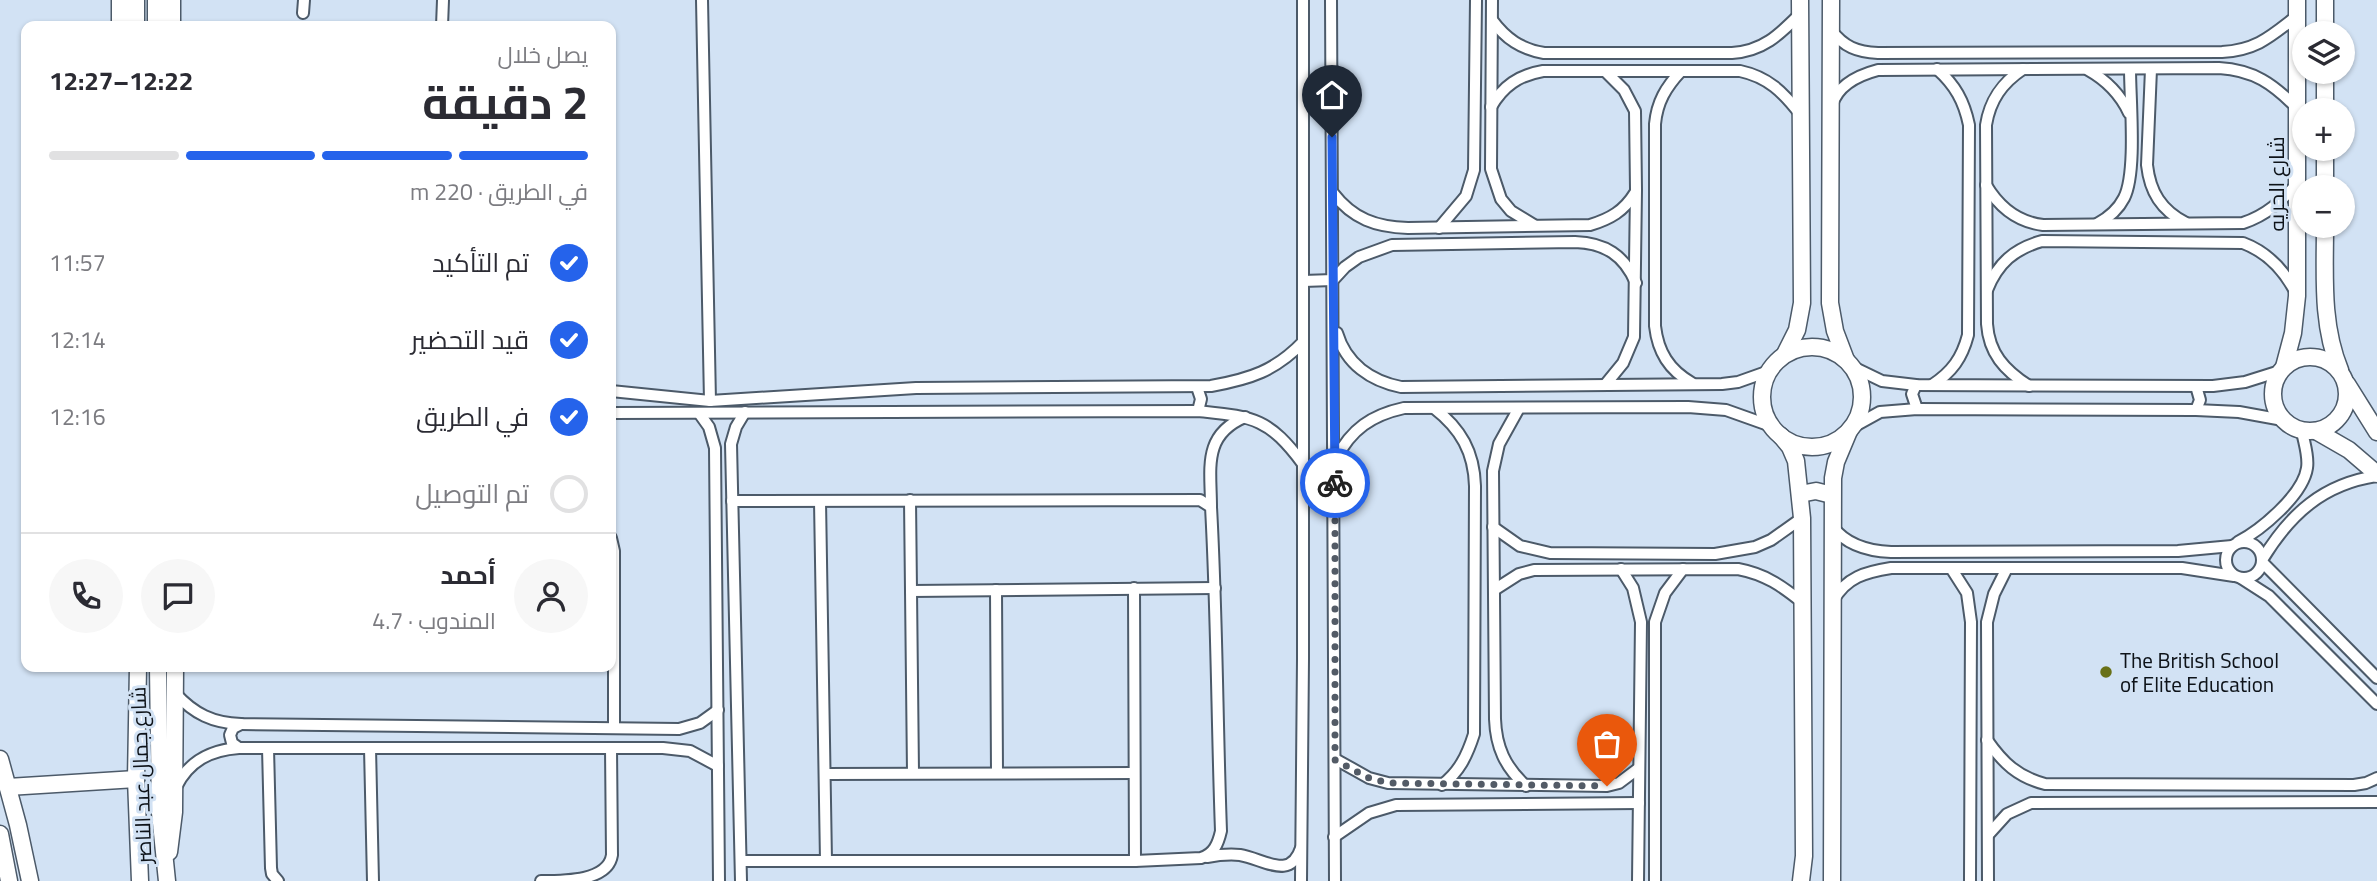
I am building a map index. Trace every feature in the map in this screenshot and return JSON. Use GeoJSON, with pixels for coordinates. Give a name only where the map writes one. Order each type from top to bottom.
{"type":"FeatureCollection","features":[{"type":"Feature","properties":{"kind":"street"},"geometry":{"type":"LineString","coordinates":[[120,0],[120,21]]}},
{"type":"Feature","properties":{"kind":"street"},"geometry":{"type":"LineString","coordinates":[[136,0],[136,21]]}},
{"type":"Feature","properties":{"kind":"street"},"geometry":{"type":"LineString","coordinates":[[156,0],[156,21]]}},
{"type":"Feature","properties":{"kind":"street"},"geometry":{"type":"LineString","coordinates":[[172,0],[172,21]]}},
{"type":"Feature","properties":{"kind":"street"},"geometry":{"type":"LineString","coordinates":[[303,13],[304,0]]}},
{"type":"Feature","properties":{"kind":"street"},"geometry":{"type":"LineString","coordinates":[[442,21],[443,0]]}},
{"type":"Feature","properties":{"kind":"street"},"geometry":{"type":"LineString","coordinates":[[702,0],[710,401]]}},
{"type":"Feature","properties":{"kind":"street"},"geometry":{"type":"LineString","coordinates":[[1301,881],[1303,0]]}},
{"type":"Feature","properties":{"kind":"street"},"geometry":{"type":"LineString","coordinates":[[1331,0],[1335,881]]}},
{"type":"Feature","properties":{"kind":"street"},"geometry":{"type":"LineString","coordinates":[[1439,228],[1466,196],[1474,170],[1476,0]]}},
{"type":"Feature","properties":{"kind":"street"},"geometry":{"type":"LineString","coordinates":[[1492,0],[1491,169],[1494,185],[1511,211],[1536,227]]}},
{"type":"Feature","properties":{"kind":"street"},"geometry":{"type":"LineString","coordinates":[[1831,0],[1832,317],[1862,391],[1858,417],[1836,462],[1832,495],[1832,881]]}},
{"type":"Feature","properties":{"kind":"street"},"geometry":{"type":"LineString","coordinates":[[2325,0],[2325,21]]}},
{"type":"Feature","properties":{"kind":"street"},"geometry":{"type":"LineString","coordinates":[[1492,20],[1519,46],[1544,53],[1741,52],[1768,44],[1779,36],[1800,7]]}},
{"type":"Feature","properties":{"kind":"street"},"geometry":{"type":"LineString","coordinates":[[1800,7],[1801,317],[1785,354],[1769,371],[1762,393],[1763,404],[1776,431],[1790,447],[1796,461],[1802,518],[1804,856],[1801,881]]}},
{"type":"Feature","properties":{"kind":"street"},"geometry":{"type":"LineString","coordinates":[[1831,30],[1844,45],[1855,51],[1878,54],[2234,52],[2261,43],[2297,8]]}},
{"type":"Feature","properties":{"kind":"street","name":"شارع الحريه"},"geometry":{"type":"LineString","coordinates":[[2297,8],[2297,98]]}},
{"type":"Feature","properties":{"kind":"street"},"geometry":{"type":"LineString","coordinates":[[1740,71],[1745,62],[1741,52]]}},
{"type":"Feature","properties":{"kind":"street"},"geometry":{"type":"LineString","coordinates":[[2234,52],[2237,62],[2234,69]]}},
{"type":"Feature","properties":{"kind":"street"},"geometry":{"type":"LineString","coordinates":[[1543,71],[1541,62],[1544,53]]}},
{"type":"Feature","properties":{"kind":"street"},"geometry":{"type":"LineString","coordinates":[[1878,54],[1875,62],[1878,70]]}},
{"type":"Feature","properties":{"kind":"street"},"geometry":{"type":"LineString","coordinates":[[1830,111],[1842,88],[1865,73],[1878,70],[1937,69],[2234,69],[2261,77],[2292,103]]}},
{"type":"Feature","properties":{"kind":"street"},"geometry":{"type":"LineString","coordinates":[[1932,385],[1960,359],[1969,323],[1969,125],[1962,100],[1937,69]]}},
{"type":"Feature","properties":{"kind":"street"},"geometry":{"type":"LineString","coordinates":[[2022,69],[2001,87],[1994,98],[1986,125],[1987,324],[1991,348],[1998,359],[2007,370],[2029,386]]}},
{"type":"Feature","properties":{"kind":"street"},"geometry":{"type":"LineString","coordinates":[[2085,69],[2097,75],[2117,93],[2130,117]]}},
{"type":"Feature","properties":{"kind":"street"},"geometry":{"type":"LineString","coordinates":[[2096,225],[2116,209],[2131,175],[2130,69]]}},
{"type":"Feature","properties":{"kind":"street"},"geometry":{"type":"LineString","coordinates":[[2151,69],[2147,165],[2149,180],[2163,207],[2188,224]]}},
{"type":"Feature","properties":{"kind":"street"},"geometry":{"type":"LineString","coordinates":[[1491,107],[1507,86],[1530,73],[1543,71],[1740,71],[1768,80],[1780,89],[1801,114]]}},
{"type":"Feature","properties":{"kind":"street"},"geometry":{"type":"LineString","coordinates":[[1605,71],[1624,90],[1635,111],[1636,190],[1636,326],[1629,350],[1605,385]]}},
{"type":"Feature","properties":{"kind":"street"},"geometry":{"type":"LineString","coordinates":[[1681,71],[1665,90],[1656,111],[1655,326],[1662,355],[1681,377],[1709,396],[1792,442],[1816,447],[1828,444],[1880,412],[1917,409],[2239,412],[2283,420],[2309,431],[2349,450],[2377,475]]}},
{"type":"Feature","properties":{"kind":"street"},"geometry":{"type":"LineString","coordinates":[[1635,111],[1648,107],[1656,111]]}},
{"type":"Feature","properties":{"kind":"street"},"geometry":{"type":"LineString","coordinates":[[1969,125],[1976,121],[1986,125]]}},
{"type":"Feature","properties":{"kind":"street"},"geometry":{"type":"LineString","coordinates":[[1474,170],[1484,173],[1491,169]]}},
{"type":"Feature","properties":{"kind":"street"},"geometry":{"type":"LineString","coordinates":[[1986,185],[1993,196],[2012,214],[2043,225],[2243,223],[2259,218],[2273,209],[2292,189]]}},
{"type":"Feature","properties":{"kind":"street"},"geometry":{"type":"LineString","coordinates":[[1332,192],[1350,212],[1362,220],[1389,228],[1439,228],[1590,225],[1605,220],[1629,202],[1636,190]]}},
{"type":"Feature","properties":{"kind":"street"},"geometry":{"type":"LineString","coordinates":[[2242,243],[2246,231],[2243,223]]}},
{"type":"Feature","properties":{"kind":"street"},"geometry":{"type":"LineString","coordinates":[[2042,241],[2037,232],[2043,225]]}},
{"type":"Feature","properties":{"kind":"street"},"geometry":{"type":"LineString","coordinates":[[1575,226],[1578,236],[1575,242]]}},
{"type":"Feature","properties":{"kind":"street"},"geometry":{"type":"LineString","coordinates":[[1408,228],[1406,236],[1409,244]]}},
{"type":"Feature","properties":{"kind":"street","name":"شارع الحريه"},"geometry":{"type":"LineString","coordinates":[[2282,369],[2293,333],[2297,296],[2297,238]]}},
{"type":"Feature","properties":{"kind":"street"},"geometry":{"type":"LineString","coordinates":[[2309,431],[2328,427],[2338,419],[2345,409],[2348,396],[2328,336],[2325,238]]}},
{"type":"Feature","properties":{"kind":"street"},"geometry":{"type":"LineString","coordinates":[[1987,290],[2002,262],[2014,252],[2042,241],[2242,243],[2272,260],[2286,276],[2297,296],[2308,301],[2325,296]]}},
{"type":"Feature","properties":{"kind":"street"},"geometry":{"type":"LineString","coordinates":[[1303,281],[1333,280],[1345,267],[1375,249],[1409,244],[1575,242],[1613,251],[1631,271],[1636,283]]}},
{"type":"Feature","properties":{"kind":"street"},"geometry":{"type":"LineString","coordinates":[[1802,285],[1813,289],[1830,285]]}},
{"type":"Feature","properties":{"kind":"street"},"geometry":{"type":"LineString","coordinates":[[1334,322],[1340,342],[1351,360],[1366,374],[1385,384],[1401,387],[1694,384]]}},
{"type":"Feature","properties":{"kind":"street"},"geometry":{"type":"LineString","coordinates":[[1969,323],[1978,328],[1987,324]]}},
{"type":"Feature","properties":{"kind":"street"},"geometry":{"type":"LineString","coordinates":[[1636,326],[1645,329],[1655,326]]}},
{"type":"Feature","properties":{"kind":"street"},"geometry":{"type":"LineString","coordinates":[[616,392],[710,401],[916,388],[1197,387],[1238,381],[1263,372],[1287,359],[1303,342]]}},
{"type":"Feature","properties":{"kind":"street"},"geometry":{"type":"LineString","coordinates":[[1785,354],[1810,347],[1835,352],[1881,381],[1916,385],[2029,386],[2196,386],[2245,382],[2282,369],[2307,356],[2332,363],[2377,432]]}},
{"type":"Feature","properties":{"kind":"street"},"geometry":{"type":"LineString","coordinates":[[2282,369],[2274,383],[2272,396],[2283,420]]}},
{"type":"Feature","properties":{"kind":"street"},"geometry":{"type":"LineString","coordinates":[[1335,461],[1354,431],[1369,419],[1404,408],[1519,408],[1709,396],[1769,371]]}},
{"type":"Feature","properties":{"kind":"street"},"geometry":{"type":"LineString","coordinates":[[1916,385],[1912,394],[1917,409]]}},
{"type":"Feature","properties":{"kind":"street"},"geometry":{"type":"LineString","coordinates":[[2196,386],[2200,400],[2196,410]]}},
{"type":"Feature","properties":{"kind":"street"},"geometry":{"type":"LineString","coordinates":[[1197,387],[1201,399],[1198,411]]}},
{"type":"Feature","properties":{"kind":"street"},"geometry":{"type":"LineString","coordinates":[[1401,387],[1398,398],[1404,408]]}},
{"type":"Feature","properties":{"kind":"street"},"geometry":{"type":"LineString","coordinates":[[916,388],[917,412]]}},
{"type":"Feature","properties":{"kind":"street"},"geometry":{"type":"LineString","coordinates":[[1434,408],[1457,429],[1466,442],[1474,471],[1476,719],[1474,734],[1462,764],[1453,777],[1442,785]]}},
{"type":"Feature","properties":{"kind":"street"},"geometry":{"type":"LineString","coordinates":[[1519,408],[1499,444],[1493,471],[1495,719],[1502,756],[1515,776],[1526,786]]}},
{"type":"Feature","properties":{"kind":"street"},"geometry":{"type":"LineString","coordinates":[[616,413],[1198,411],[1246,417],[1276,433],[1303,464]]}},
{"type":"Feature","properties":{"kind":"street"},"geometry":{"type":"LineString","coordinates":[[699,412],[709,427],[714,444],[719,881]]}},
{"type":"Feature","properties":{"kind":"street"},"geometry":{"type":"LineString","coordinates":[[741,881],[732,444],[736,427],[745,412]]}},
{"type":"Feature","properties":{"kind":"street"},"geometry":{"type":"LineString","coordinates":[[1201,859],[1214,849],[1221,831],[1211,451],[1215,441],[1228,426],[1246,417]]}},
{"type":"Feature","properties":{"kind":"street"},"geometry":{"type":"LineString","coordinates":[[2309,431],[2307,470],[2296,492],[2258,530],[2227,551],[2226,565],[2238,577],[2269,596],[2377,704]]}},
{"type":"Feature","properties":{"kind":"street"},"geometry":{"type":"LineString","coordinates":[[714,444],[724,440],[732,444]]}},
{"type":"Feature","properties":{"kind":"street"},"geometry":{"type":"LineString","coordinates":[[1474,471],[1486,467],[1493,471]]}},
{"type":"Feature","properties":{"kind":"street"},"geometry":{"type":"LineString","coordinates":[[1832,603],[1849,580],[1863,573],[1891,568],[2182,568],[2217,571],[2238,577],[2255,575],[2284,529],[2309,504],[2340,485],[2377,475]]}},
{"type":"Feature","properties":{"kind":"street"},"geometry":{"type":"LineString","coordinates":[[1800,494],[1816,491],[1832,495]]}},
{"type":"Feature","properties":{"kind":"street"},"geometry":{"type":"LineString","coordinates":[[2296,492],[2309,504]]}},
{"type":"Feature","properties":{"kind":"street"},"geometry":{"type":"LineString","coordinates":[[732,501],[1193,499],[1211,507]]}},
{"type":"Feature","properties":{"kind":"street"},"geometry":{"type":"LineString","coordinates":[[820,500],[827,861]]}},
{"type":"Feature","properties":{"kind":"street"},"geometry":{"type":"LineString","coordinates":[[910,500],[913,773]]}},
{"type":"Feature","properties":{"kind":"street"},"geometry":{"type":"LineString","coordinates":[[1493,527],[1520,546],[1550,553],[1715,554],[1739,551],[1771,540],[1802,518]]}},
{"type":"Feature","properties":{"kind":"street"},"geometry":{"type":"LineString","coordinates":[[1832,527],[1839,535],[1857,545],[1891,552],[2178,551],[2252,543],[2258,547],[2262,561],[2377,678]]}},
{"type":"Feature","properties":{"kind":"street"},"geometry":{"type":"LineString","coordinates":[[1738,569],[1741,561],[1739,551]]}},
{"type":"Feature","properties":{"kind":"street"},"geometry":{"type":"LineString","coordinates":[[1891,552],[1885,560],[1891,568]]}},
{"type":"Feature","properties":{"kind":"street"},"geometry":{"type":"LineString","coordinates":[[1549,569],[1544,566],[1543,561],[1545,555],[1550,553]]}},
{"type":"Feature","properties":{"kind":"street"},"geometry":{"type":"LineString","coordinates":[[1951,568],[1967,593],[1971,622],[1970,881]]}},
{"type":"Feature","properties":{"kind":"street"},"geometry":{"type":"LineString","coordinates":[[1988,881],[1987,622],[1994,594],[2007,568]]}},
{"type":"Feature","properties":{"kind":"street"},"geometry":{"type":"LineString","coordinates":[[1494,590],[1519,574],[1549,569],[1738,569],[1765,576],[1803,603]]}},
{"type":"Feature","properties":{"kind":"street"},"geometry":{"type":"LineString","coordinates":[[1621,569],[1637,599],[1641,622],[1638,881]]}},
{"type":"Feature","properties":{"kind":"street"},"geometry":{"type":"LineString","coordinates":[[1655,881],[1656,622],[1665,593],[1683,569]]}},
{"type":"Feature","properties":{"kind":"street"},"geometry":{"type":"LineString","coordinates":[[1133,588],[1135,861]]}},
{"type":"Feature","properties":{"kind":"street"},"geometry":{"type":"LineString","coordinates":[[911,591],[1215,588]]}},
{"type":"Feature","properties":{"kind":"street"},"geometry":{"type":"LineString","coordinates":[[996,590],[997,773]]}},
{"type":"Feature","properties":{"kind":"street"},"geometry":{"type":"LineString","coordinates":[[1641,622],[1647,616],[1656,622]]}},
{"type":"Feature","properties":{"kind":"street"},"geometry":{"type":"LineString","coordinates":[[1971,622],[1981,619],[1987,622]]}},
{"type":"Feature","properties":{"kind":"street"},"geometry":{"type":"LineString","coordinates":[[717,657],[736,657]]}},
{"type":"Feature","properties":{"kind":"street","name":"شارع جمال عبد الناصر"},"geometry":{"type":"LineString","coordinates":[[138,672],[136,779],[140,881]]}},
{"type":"Feature","properties":{"kind":"street","name":"شارع جمال عبد الناصر"},"geometry":{"type":"LineString","coordinates":[[159,672],[159,781],[166,878]]}},
{"type":"Feature","properties":{"kind":"street"},"geometry":{"type":"LineString","coordinates":[[166,878],[174,790],[175,672]]}},
{"type":"Feature","properties":{"kind":"street"},"geometry":{"type":"LineString","coordinates":[[613,672],[614,728]]}},
{"type":"Feature","properties":{"kind":"street"},"geometry":{"type":"LineString","coordinates":[[175,693],[190,708],[209,719],[241,724],[679,729],[700,723],[718,710]]}},
{"type":"Feature","properties":{"kind":"street"},"geometry":{"type":"LineString","coordinates":[[1476,719],[1483,724],[1495,719]]}},
{"type":"Feature","properties":{"kind":"street"},"geometry":{"type":"LineString","coordinates":[[239,748],[232,743],[230,735],[233,728],[241,724]]}},
{"type":"Feature","properties":{"kind":"street"},"geometry":{"type":"LineString","coordinates":[[512,727],[513,748]]}},
{"type":"Feature","properties":{"kind":"street"},"geometry":{"type":"LineString","coordinates":[[679,729],[684,739],[680,750]]}},
{"type":"Feature","properties":{"kind":"street"},"geometry":{"type":"LineString","coordinates":[[1987,740],[2017,774],[2045,784],[2354,785],[2377,778]]}},
{"type":"Feature","properties":{"kind":"street"},"geometry":{"type":"LineString","coordinates":[[174,790],[189,767],[199,759],[224,749],[239,748],[680,750],[700,755],[718,766]]}},
{"type":"Feature","properties":{"kind":"street"},"geometry":{"type":"LineString","coordinates":[[268,748],[271,868],[278,881]]}},
{"type":"Feature","properties":{"kind":"street"},"geometry":{"type":"LineString","coordinates":[[370,748],[373,881]]}},
{"type":"Feature","properties":{"kind":"street"},"geometry":{"type":"LineString","coordinates":[[541,881],[595,879],[608,870],[612,855],[611,748]]}},
{"type":"Feature","properties":{"kind":"street"},"geometry":{"type":"LineString","coordinates":[[0,759],[30,881]]}},
{"type":"Feature","properties":{"kind":"street"},"geometry":{"type":"LineString","coordinates":[[1335,760],[1378,781],[1428,785],[1607,786],[1619,783],[1639,768]]}},
{"type":"Feature","properties":{"kind":"street"},"geometry":{"type":"LineString","coordinates":[[825,774],[1134,773]]}},
{"type":"Feature","properties":{"kind":"street"},"geometry":{"type":"LineString","coordinates":[[8,787],[136,779]]}},
{"type":"Feature","properties":{"kind":"street"},"geometry":{"type":"LineString","coordinates":[[2044,803],[2039,793],[2045,784]]}},
{"type":"Feature","properties":{"kind":"street"},"geometry":{"type":"LineString","coordinates":[[1428,785],[1424,792],[1428,803]]}},
{"type":"Feature","properties":{"kind":"street"},"geometry":{"type":"LineString","coordinates":[[1988,835],[2007,814],[2031,803],[2377,802]]}},
{"type":"Feature","properties":{"kind":"street"},"geometry":{"type":"LineString","coordinates":[[1334,837],[1357,819],[1396,805],[1639,803]]}},
{"type":"Feature","properties":{"kind":"street"},"geometry":{"type":"LineString","coordinates":[[0,834],[5,869]]}},
{"type":"Feature","properties":{"kind":"street"},"geometry":{"type":"LineString","coordinates":[[741,861],[1135,861],[1240,855],[1283,867],[1294,861],[1302,845]]}},
{"type":"Feature","properties":{"kind":"street"},"geometry":{"type":"LineString","coordinates":[[1804,856],[1819,862],[1831,856]]}},
{"type":"Feature","properties":{"kind":"way so far"},"geometry":{"type":"LineString","coordinates":[[1335,483],[1335,760],[1369,778],[1407,785],[1607,786]]}},
{"type":"Feature","properties":{"kind":"place","name":"The British School of Elite Education"},"geometry":{"type":"Point","coordinates":[2106,672]}},
{"type":"Feature","properties":{"kind":"route"},"geometry":{"type":"LineString","coordinates":[[1332,137],[1335,483]]}}]}
